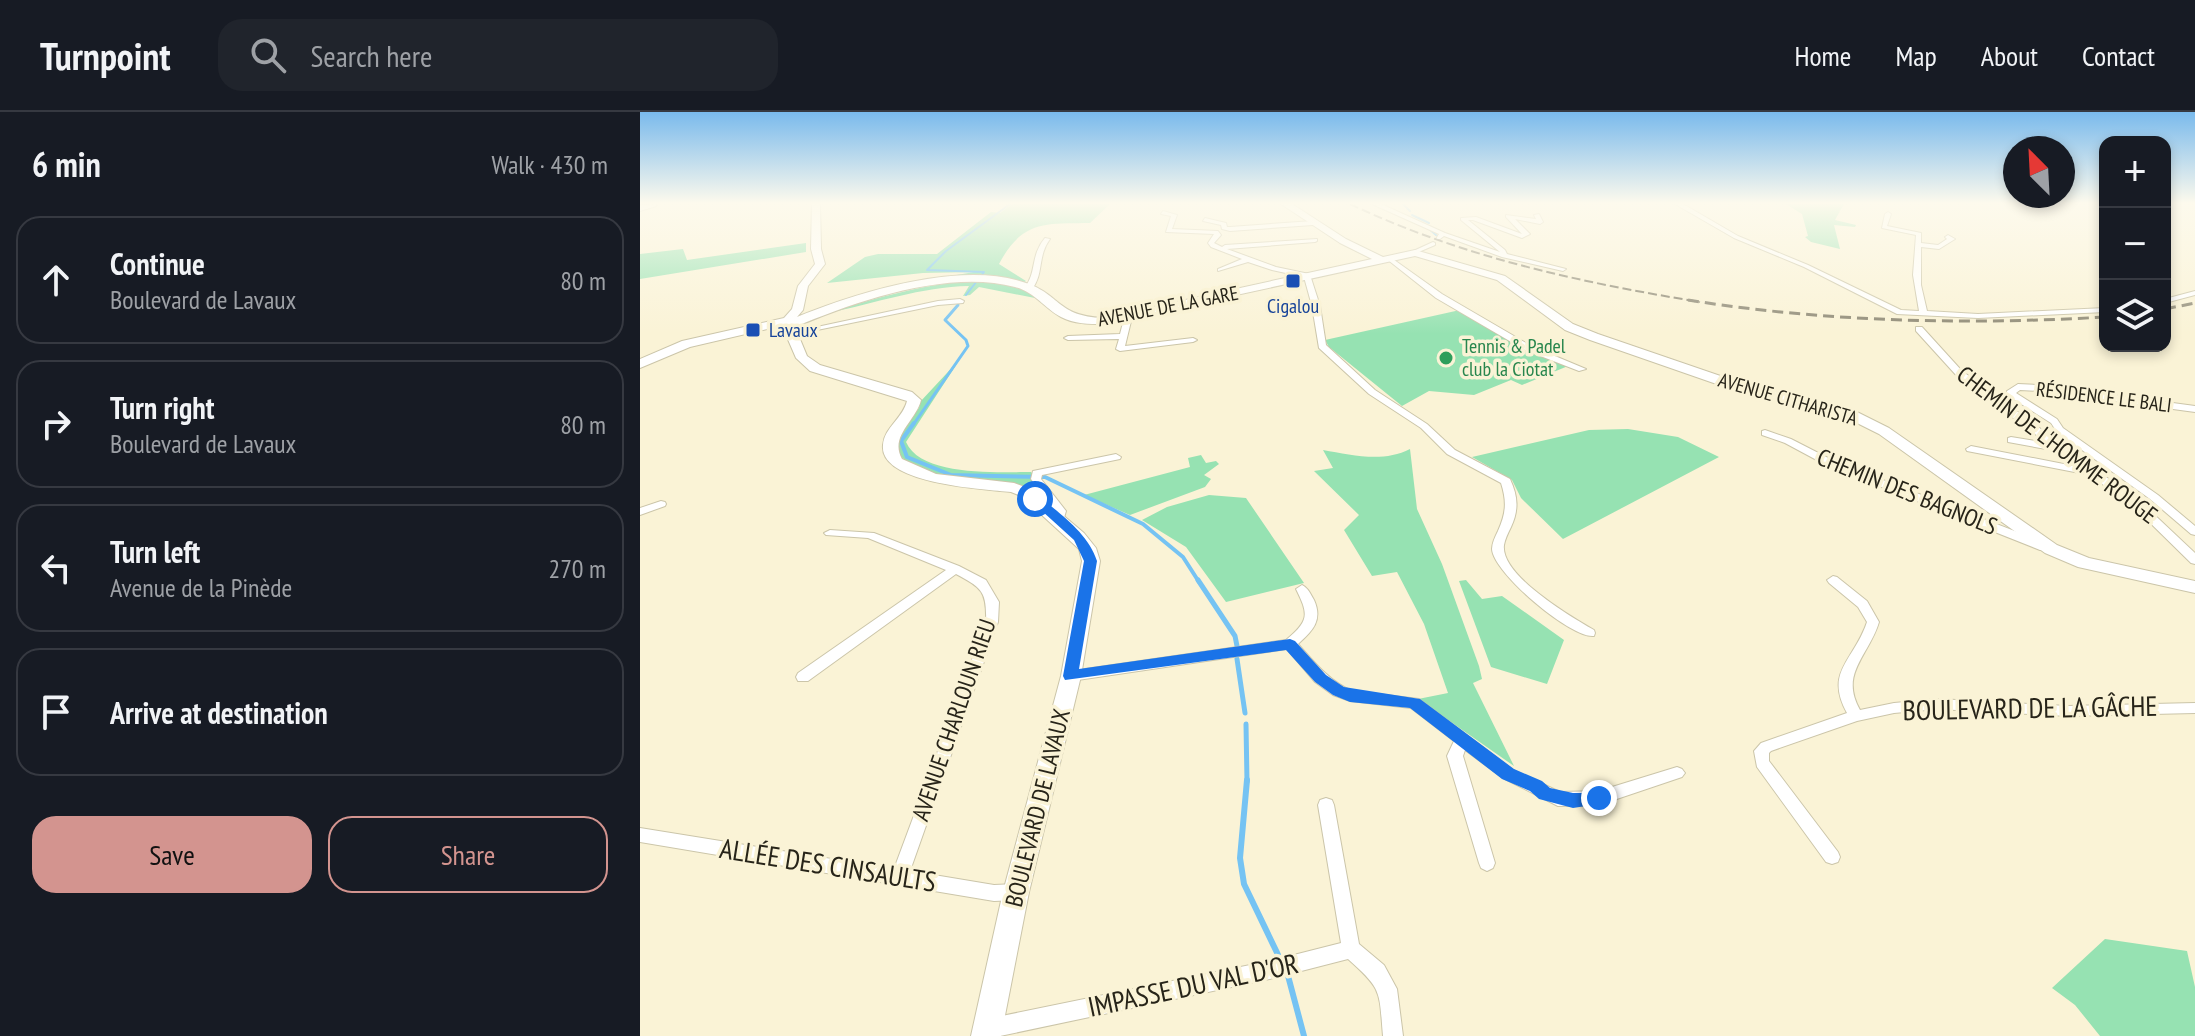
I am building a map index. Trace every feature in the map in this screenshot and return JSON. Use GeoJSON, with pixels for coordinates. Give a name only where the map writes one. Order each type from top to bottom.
{"type":"FeatureCollection","features":[{"type":"Feature","properties":{"kind":"street"},"geometry":{"type":"LineString","coordinates":[[788,325],[797,310],[803,286],[820,264],[815,247]]}},
{"type":"Feature","properties":{"kind":"street"},"geometry":{"type":"LineString","coordinates":[[1029,287],[1035,279],[1036,254],[1041,247]]}},
{"type":"Feature","properties":{"kind":"street"},"geometry":{"type":"LineString","coordinates":[[1222,248],[1232,247]]}},
{"type":"Feature","properties":{"kind":"street"},"geometry":{"type":"LineString","coordinates":[[1361,247],[1516,341],[1582,369]]}},
{"type":"Feature","properties":{"kind":"street"},"geometry":{"type":"LineString","coordinates":[[1412,253],[1423,247]]}},
{"type":"Feature","properties":{"kind":"street"},"geometry":{"type":"LineString","coordinates":[[1470,247],[1563,269]]}},
{"type":"Feature","properties":{"kind":"street"},"geometry":{"type":"LineString","coordinates":[[1498,247],[1504,256]]}},
{"type":"Feature","properties":{"kind":"street"},"geometry":{"type":"LineString","coordinates":[[1760,247],[1900,312],[2023,315],[2099,310]]}},
{"type":"Feature","properties":{"kind":"street"},"geometry":{"type":"LineString","coordinates":[[1918,247],[1918,299],[1924,314]]}},
{"type":"Feature","properties":{"kind":"street"},"geometry":{"type":"LineString","coordinates":[[1222,248],[1277,270],[1310,277],[1322,346],[1372,392],[1424,426],[1451,452],[1506,481],[1512,505],[1499,542],[1498,553],[1502,561],[1550,608],[1589,633]]}},
{"type":"Feature","properties":{"kind":"street","name":"AVENUE DE LA GARE"},"geometry":{"type":"LineString","coordinates":[[640,364],[686,344],[788,325],[904,288],[970,278],[988,278],[1029,287],[1066,318],[1093,321],[1128,317],[1412,253]]}},
{"type":"Feature","properties":{"kind":"street","name":"AVENUE CITHARISTA"},"geometry":{"type":"LineString","coordinates":[[1412,253],[1501,278],[1569,327],[1582,332],[1733,385],[1837,410],[1867,422],[2051,549],[2084,563],[2195,587]]}},
{"type":"Feature","properties":{"kind":"street"},"geometry":{"type":"LineString","coordinates":[[1220,270],[1249,259]]}},
{"type":"Feature","properties":{"kind":"street"},"geometry":{"type":"LineString","coordinates":[[2171,299],[2195,293]]}},
{"type":"Feature","properties":{"kind":"street"},"geometry":{"type":"LineString","coordinates":[[788,325],[960,301]]}},
{"type":"Feature","properties":{"kind":"street"},"geometry":{"type":"LineString","coordinates":[[1128,317],[1120,349],[1193,340]]}},
{"type":"Feature","properties":{"kind":"street","name":"BOULEVARD DE LAVAUX"},"geometry":{"type":"LineString","coordinates":[[788,325],[802,358],[815,368],[907,395],[914,400],[909,415],[892,435],[889,446],[896,462],[933,478],[1014,488],[1027,493],[1059,519],[1087,548],[1091,561],[1071,676],[1016,892],[987,1033]]}},
{"type":"Feature","properties":{"kind":"street","name":"CHEMIN DE L'HOMME ROUGE"},"geometry":{"type":"LineString","coordinates":[[1919,329],[1959,373],[2161,524],[2195,560]]}},
{"type":"Feature","properties":{"kind":"street"},"geometry":{"type":"LineString","coordinates":[[1068,338],[1123,336]]}},
{"type":"Feature","properties":{"kind":"street","name":"RÉSIDENCE LE BALI"},"geometry":{"type":"LineString","coordinates":[[2195,409],[2040,388],[2018,387],[2011,391],[2014,398],[2054,421],[2060,430],[2195,532]]}},
{"type":"Feature","properties":{"kind":"street","name":"CHEMIN DES BAGNOLS"},"geometry":{"type":"LineString","coordinates":[[1765,433],[1830,463],[2051,549]]}},
{"type":"Feature","properties":{"kind":"street"},"geometry":{"type":"LineString","coordinates":[[2011,440],[2063,449]]}},
{"type":"Feature","properties":{"kind":"street"},"geometry":{"type":"LineString","coordinates":[[1971,449],[2097,474],[2121,474]]}},
{"type":"Feature","properties":{"kind":"street"},"geometry":{"type":"LineString","coordinates":[[1059,519],[1061,511],[1036,477],[1047,470],[1116,457]]}},
{"type":"Feature","properties":{"kind":"street"},"geometry":{"type":"LineString","coordinates":[[640,512],[661,504]]}},
{"type":"Feature","properties":{"kind":"street","name":"AVENUE CHARLOUN RIEU"},"geometry":{"type":"LineString","coordinates":[[830,533],[870,535],[955,569],[982,583],[993,602],[992,622],[900,876]]}},
{"type":"Feature","properties":{"kind":"street"},"geometry":{"type":"LineString","coordinates":[[803,677],[955,569]]}},
{"type":"Feature","properties":{"kind":"street"},"geometry":{"type":"LineString","coordinates":[[1833,580],[1863,604],[1873,622],[1843,681],[1844,699],[1856,716]]}},
{"type":"Feature","properties":{"kind":"street"},"geometry":{"type":"LineString","coordinates":[[1071,676],[1290,644],[1307,630],[1314,619],[1313,609],[1302,589]]}},
{"type":"Feature","properties":{"kind":"street"},"geometry":{"type":"LineString","coordinates":[[1290,644],[1320,678],[1338,691],[1350,696],[1414,703],[1508,774],[1558,799],[1599,798],[1677,773]]}},
{"type":"Feature","properties":{"kind":"street","name":"BOULEVARD DE LA GÂCHE"},"geometry":{"type":"LineString","coordinates":[[1832,857],[1762,763],[1761,751],[1856,716],[1894,708],[1938,704],[2015,710],[2195,708]]}},
{"type":"Feature","properties":{"kind":"street"},"geometry":{"type":"LineString","coordinates":[[1461,741],[1455,756],[1487,863]]}},
{"type":"Feature","properties":{"kind":"street"},"geometry":{"type":"LineString","coordinates":[[1326,805],[1351,949],[1377,972],[1388,989],[1393,1036]]}},
{"type":"Feature","properties":{"kind":"street","name":"ALLÉE DES CINSAULTS"},"geometry":{"type":"LineString","coordinates":[[640,835],[994,893],[1016,892]]}},
{"type":"Feature","properties":{"kind":"street","name":"IMPASSE DU VAL D'OR"},"geometry":{"type":"LineString","coordinates":[[987,1033],[1351,949]]}},
{"type":"Feature","properties":{"kind":"green space"},"geometry":{"type":"Polygon","coordinates":[[[777,247],[806,247],[806,252],[640,279],[640,254],[683,249],[687,260],[777,247]]]}},
{"type":"Feature","properties":{"kind":"green space"},"geometry":{"type":"Polygon","coordinates":[[[946,247],[1010,247],[999,264],[1026,281],[986,277],[904,284],[974,272],[923,273],[827,283],[865,257],[878,254],[937,254],[946,247]]]}},
{"type":"Feature","properties":{"kind":"green space"},"geometry":{"type":"Polygon","coordinates":[[[981,280],[1026,289],[1035,298],[979,287],[970,295],[963,296],[969,286],[951,287],[828,313],[922,288],[981,280]]]}},
{"type":"Feature","properties":{"kind":"green space","name":"Tennis & Padel club la Ciotat"},"geometry":{"type":"Polygon","coordinates":[[[1460,310],[1568,366],[1522,385],[1511,380],[1474,395],[1429,391],[1402,406],[1329,347],[1325,340],[1460,310]]]}},
{"type":"Feature","properties":{"kind":"green space"},"geometry":{"type":"Polygon","coordinates":[[[960,359],[906,442],[914,453],[944,467],[981,472],[1031,472],[1039,482],[1039,493],[928,472],[897,453],[899,433],[919,408],[920,402],[960,359]]]}},
{"type":"Feature","properties":{"kind":"green space"},"geometry":{"type":"Polygon","coordinates":[[[1628,429],[1678,437],[1719,457],[1563,539],[1521,498],[1512,480],[1472,457],[1589,430],[1628,429]]]}},
{"type":"Feature","properties":{"kind":"green space"},"geometry":{"type":"Polygon","coordinates":[[[1410,449],[1417,509],[1442,564],[1479,666],[1482,679],[1473,683],[1514,766],[1418,699],[1448,693],[1424,624],[1397,572],[1372,576],[1344,530],[1359,515],[1314,471],[1333,468],[1323,450],[1378,457],[1410,449]]]}},
{"type":"Feature","properties":{"kind":"green space"},"geometry":{"type":"Polygon","coordinates":[[[1201,455],[1206,463],[1216,461],[1219,464],[1204,475],[1211,479],[1205,487],[1130,515],[1084,495],[1190,467],[1188,458],[1201,455]]]}},
{"type":"Feature","properties":{"kind":"green space"},"geometry":{"type":"Polygon","coordinates":[[[1209,495],[1246,498],[1304,583],[1226,602],[1186,547],[1142,520],[1167,507],[1209,495]]]}},
{"type":"Feature","properties":{"kind":"green space"},"geometry":{"type":"Polygon","coordinates":[[[1466,580],[1482,599],[1502,596],[1564,640],[1547,684],[1491,667],[1459,581],[1466,580]]]}},
{"type":"Feature","properties":{"kind":"green space"},"geometry":{"type":"Polygon","coordinates":[[[2105,939],[2187,951],[2195,987],[2195,1036],[2100,1036],[2075,1005],[2052,988],[2105,939]]]}},
{"type":"Feature","properties":{"kind":"waterway"},"geometry":{"type":"LineString","coordinates":[[951,247],[927,270],[984,272],[966,295]]}},
{"type":"Feature","properties":{"kind":"waterway"},"geometry":{"type":"LineString","coordinates":[[913,425],[968,346],[966,340],[945,320],[958,305]]}},
{"type":"Feature","properties":{"kind":"waterway"},"geometry":{"type":"LineString","coordinates":[[914,423],[901,441],[907,457],[951,475],[1045,477],[1143,524],[1183,557],[1199,582]]}},
{"type":"Feature","properties":{"kind":"waterway"},"geometry":{"type":"LineString","coordinates":[[1198,580],[1235,636],[1237,646]]}},
{"type":"Feature","properties":{"kind":"waterway"},"geometry":{"type":"LineString","coordinates":[[1237,659],[1245,713]]}},
{"type":"Feature","properties":{"kind":"waterway"},"geometry":{"type":"LineString","coordinates":[[1246,724],[1247,780]]}},
{"type":"Feature","properties":{"kind":"waterway"},"geometry":{"type":"LineString","coordinates":[[1247,780],[1240,858],[1244,884],[1281,961]]}},
{"type":"Feature","properties":{"kind":"waterway"},"geometry":{"type":"LineString","coordinates":[[1287,972],[1304,1036]]}},
{"type":"Feature","properties":{"kind":"railway"},"geometry":{"type":"LineString","coordinates":[[1460,247],[1565,276],[1691,300]]}},
{"type":"Feature","properties":{"kind":"railway"},"geometry":{"type":"LineString","coordinates":[[1691,300],[1792,313],[1896,320],[2000,321],[2099,317]]}},
{"type":"Feature","properties":{"kind":"railway"},"geometry":{"type":"LineString","coordinates":[[1691,300],[1700,302]]}},
{"type":"Feature","properties":{"kind":"railway"},"geometry":{"type":"LineString","coordinates":[[2171,308],[2195,303]]}},
{"type":"Feature","properties":{"kind":"place","name":"Cigalou"},"geometry":{"type":"Point","coordinates":[1293,281]}},
{"type":"Feature","properties":{"kind":"place","name":"Lavaux"},"geometry":{"type":"Point","coordinates":[753,330]}},
{"type":"Feature","properties":{"kind":"place","name":"Tennis & Padel club la Ciotat"},"geometry":{"type":"Point","coordinates":[1446,358]}},
{"type":"Feature","properties":{"kind":"route"},"geometry":{"type":"LineString","coordinates":[[1035,499],[1078,537],[1087,548],[1091,561],[1071,676],[1290,644],[1320,678],[1338,691],[1350,696],[1414,703],[1508,774],[1536,786],[1545,794],[1573,801],[1599,798]]}}]}
